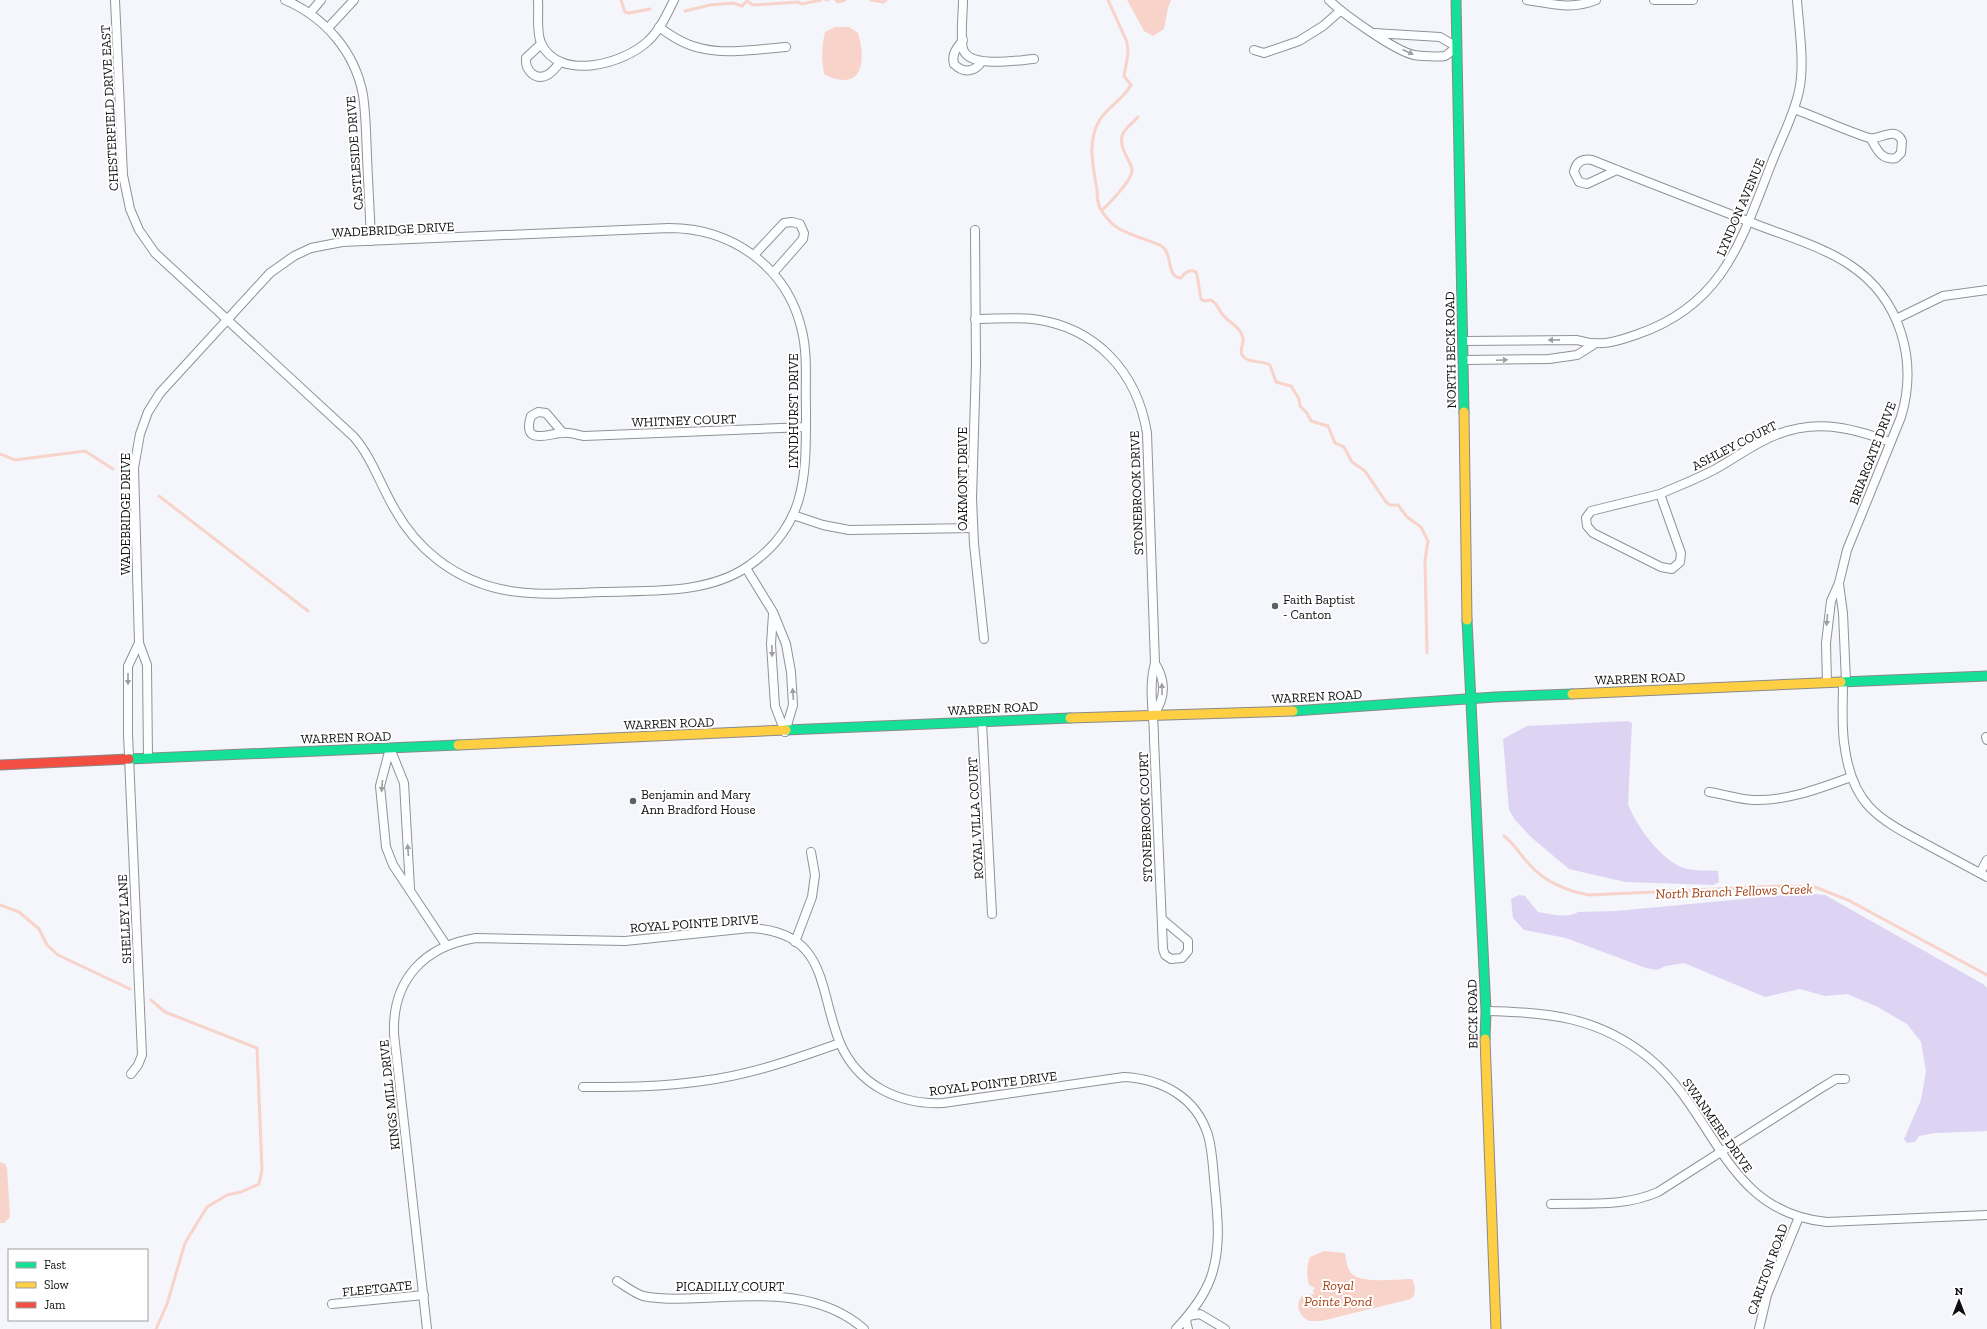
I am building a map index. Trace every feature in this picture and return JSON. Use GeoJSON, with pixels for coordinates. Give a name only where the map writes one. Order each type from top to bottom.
{"type":"FeatureCollection","features":[{"type":"Feature","properties":{"kind":"main road","name":"NORTH BECK ROAD"},"geometry":{"type":"LineString","coordinates":[[1456,0],[1468,649],[1471,699]]}},
{"type":"Feature","properties":{"kind":"main road","name":"WARREN ROAD"},"geometry":{"type":"LineString","coordinates":[[0,765],[784,732],[1154,714],[1321,710],[1471,699],[1987,676]]}},
{"type":"Feature","properties":{"kind":"main road","name":"BECK ROAD"},"geometry":{"type":"LineString","coordinates":[[1471,699],[1486,1011],[1485,1049],[1496,1329]]}},
{"type":"Feature","properties":{"kind":"street","name":"CHESTERFIELD DRIVE EAST"},"geometry":{"type":"LineString","coordinates":[[115,0],[123,175],[130,209],[139,230],[155,253],[354,437],[370,458],[393,507],[410,533],[438,560],[468,578],[506,591],[544,595],[693,588],[720,581],[746,568]]}},
{"type":"Feature","properties":{"kind":"street","name":"CASTLESIDE DRIVE"},"geometry":{"type":"LineString","coordinates":[[285,0],[310,13],[328,28],[349,56],[358,76],[363,94],[371,241]]}},
{"type":"Feature","properties":{"kind":"street"},"geometry":{"type":"LineString","coordinates":[[310,13],[320,0]]}},
{"type":"Feature","properties":{"kind":"street"},"geometry":{"type":"LineString","coordinates":[[328,28],[354,0]]}},
{"type":"Feature","properties":{"kind":"street"},"geometry":{"type":"LineString","coordinates":[[538,0],[539,37],[541,44],[551,56],[567,65],[588,66],[610,62],[628,55],[648,41],[659,27],[674,0]]}},
{"type":"Feature","properties":{"kind":"street"},"geometry":{"type":"LineString","coordinates":[[963,0],[963,40],[966,55],[974,60],[982,61],[1034,59]]}},
{"type":"Feature","properties":{"kind":"street"},"geometry":{"type":"LineString","coordinates":[[1329,0],[1340,10],[1374,33],[1414,55],[1444,56],[1457,47],[1440,37],[1374,33]]}},
{"type":"Feature","properties":{"kind":"street"},"geometry":{"type":"LineString","coordinates":[[1526,0],[1564,7],[1596,0]]}},
{"type":"Feature","properties":{"kind":"street"},"geometry":{"type":"LineString","coordinates":[[1654,0],[1693,0]]}},
{"type":"Feature","properties":{"kind":"street","name":"LYNDON AVENUE"},"geometry":{"type":"LineString","coordinates":[[1463,360],[1549,359],[1577,355],[1592,345],[1625,338],[1644,332],[1687,309],[1702,297],[1726,268],[1749,222],[1794,109],[1801,80],[1797,0]]}},
{"type":"Feature","properties":{"kind":"street"},"geometry":{"type":"LineString","coordinates":[[1254,50],[1264,53],[1299,41],[1324,26],[1340,10]]}},
{"type":"Feature","properties":{"kind":"street"},"geometry":{"type":"LineString","coordinates":[[659,27],[675,38],[699,48],[730,51],[786,47]]}},
{"type":"Feature","properties":{"kind":"street"},"geometry":{"type":"LineString","coordinates":[[963,40],[953,56],[954,64],[963,70],[969,71],[978,68],[982,61]]}},
{"type":"Feature","properties":{"kind":"street"},"geometry":{"type":"LineString","coordinates":[[541,44],[526,58],[527,70],[531,74],[544,76],[561,62]]}},
{"type":"Feature","properties":{"kind":"street"},"geometry":{"type":"LineString","coordinates":[[1794,109],[1871,139]]}},
{"type":"Feature","properties":{"kind":"street","name":"BRIARGATE DRIVE"},"geometry":{"type":"LineString","coordinates":[[1617,170],[1587,184],[1579,182],[1574,172],[1579,162],[1587,159],[1617,170],[1830,254],[1850,265],[1876,288],[1896,319],[1906,349],[1908,380],[1904,406],[1847,550],[1838,583],[1828,610],[1826,643],[1827,683]]}},
{"type":"Feature","properties":{"kind":"street"},"geometry":{"type":"LineString","coordinates":[[754,255],[784,223],[792,222],[800,224],[804,233],[803,239],[774,272]]}},
{"type":"Feature","properties":{"kind":"street","name":"WADEBRIDGE DRIVE"},"geometry":{"type":"LineString","coordinates":[[148,758],[147,665],[139,643],[134,468],[140,434],[148,412],[160,393],[270,273],[294,256],[329,244],[680,228],[700,230],[718,235],[736,243],[754,255],[774,272],[780,282]]}},
{"type":"Feature","properties":{"kind":"street","name":"OAKMONT DRIVE"},"geometry":{"type":"LineString","coordinates":[[975,230],[976,319],[972,462],[974,528],[984,639]]}},
{"type":"Feature","properties":{"kind":"street","name":"LYNDHURST DRIVE"},"geometry":{"type":"LineString","coordinates":[[746,568],[774,544],[793,515],[801,495],[805,474],[805,353],[802,331],[791,298],[780,282]]}},
{"type":"Feature","properties":{"kind":"street"},"geometry":{"type":"LineString","coordinates":[[1896,319],[1943,296],[1987,290]]}},
{"type":"Feature","properties":{"kind":"street","name":"STONEBROOK DRIVE"},"geometry":{"type":"LineString","coordinates":[[976,319],[1033,319],[1051,322],[1076,332],[1110,356],[1129,380],[1136,393],[1145,418],[1147,433],[1155,663],[1151,676],[1154,714]]}},
{"type":"Feature","properties":{"kind":"street","name":"LYNDON AVENUE"},"geometry":{"type":"LineString","coordinates":[[1463,341],[1577,340],[1592,345]]}},
{"type":"Feature","properties":{"kind":"street","name":"ASHLEY COURT"},"geometry":{"type":"LineString","coordinates":[[1660,494],[1681,553],[1680,562],[1672,568],[1661,567],[1593,533],[1587,526],[1586,518],[1595,510],[1660,494],[1717,468],[1769,438],[1797,428],[1821,425],[1844,427],[1860,430],[1890,442]]}},
{"type":"Feature","properties":{"kind":"street","name":"WHITNEY COURT"},"geometry":{"type":"LineString","coordinates":[[562,432],[584,436],[806,427]]}},
{"type":"Feature","properties":{"kind":"street"},"geometry":{"type":"LineString","coordinates":[[793,515],[823,526],[849,530],[974,528]]}},
{"type":"Feature","properties":{"kind":"street"},"geometry":{"type":"LineString","coordinates":[[746,568],[773,612],[786,644],[791,672],[793,705],[784,732]]}},
{"type":"Feature","properties":{"kind":"street","name":"BRIARGATE DRIVE"},"geometry":{"type":"LineString","coordinates":[[1838,583],[1843,613],[1845,682],[1844,744],[1851,777],[1863,800],[1883,820],[1984,875]]}},
{"type":"Feature","properties":{"kind":"street"},"geometry":{"type":"LineString","coordinates":[[773,612],[771,644],[775,706],[784,732]]}},
{"type":"Feature","properties":{"kind":"street","name":"WADEBRIDGE DRIVE"},"geometry":{"type":"LineString","coordinates":[[129,759],[128,666],[139,643]]}},
{"type":"Feature","properties":{"kind":"street","name":"STONEBROOK COURT"},"geometry":{"type":"LineString","coordinates":[[1154,714],[1162,919],[1164,952],[1171,959],[1182,958],[1188,951],[1188,941],[1162,919]]}},
{"type":"Feature","properties":{"kind":"street","name":"ROYAL VILLA COURT"},"geometry":{"type":"LineString","coordinates":[[982,722],[992,914]]}},
{"type":"Feature","properties":{"kind":"street"},"geometry":{"type":"LineString","coordinates":[[390,748],[404,782],[410,889]]}},
{"type":"Feature","properties":{"kind":"street"},"geometry":{"type":"LineString","coordinates":[[390,748],[380,786],[386,847],[393,865],[446,945]]}},
{"type":"Feature","properties":{"kind":"street","name":"SHELLEY LANE"},"geometry":{"type":"LineString","coordinates":[[129,759],[142,1055],[138,1065],[131,1074]]}},
{"type":"Feature","properties":{"kind":"street"},"geometry":{"type":"LineString","coordinates":[[1709,792],[1754,800],[1771,799],[1818,789],[1851,777]]}},
{"type":"Feature","properties":{"kind":"street"},"geometry":{"type":"LineString","coordinates":[[795,942],[812,897],[815,876],[811,852]]}},
{"type":"Feature","properties":{"kind":"street"},"geometry":{"type":"LineString","coordinates":[[1984,875],[1987,860]]}},
{"type":"Feature","properties":{"kind":"street","name":"ROYAL POINTE DRIVE"},"geometry":{"type":"LineString","coordinates":[[446,945],[476,938],[625,940],[750,928],[773,931],[795,942],[808,954],[819,971],[840,1043],[854,1065],[871,1083],[891,1095],[916,1103],[943,1103],[1124,1077],[1155,1081],[1179,1094],[1197,1114],[1208,1136],[1219,1224],[1218,1244],[1214,1267],[1200,1301],[1188,1316]]}},
{"type":"Feature","properties":{"kind":"street","name":"KINGS MILL DRIVE"},"geometry":{"type":"LineString","coordinates":[[427,1329],[394,1019],[399,995],[410,974],[426,958],[446,945]]}},
{"type":"Feature","properties":{"kind":"street","name":"SWANMERE DRIVE"},"geometry":{"type":"LineString","coordinates":[[1486,1011],[1529,1012],[1556,1015],[1593,1025],[1623,1040],[1649,1058],[1673,1082],[1740,1177],[1756,1194],[1774,1207],[1799,1217],[1827,1222],[1987,1215]]}},
{"type":"Feature","properties":{"kind":"street"},"geometry":{"type":"LineString","coordinates":[[583,1087],[672,1085],[726,1077],[780,1064],[840,1043]]}},
{"type":"Feature","properties":{"kind":"street"},"geometry":{"type":"LineString","coordinates":[[1551,1204],[1624,1202],[1646,1197],[1658,1192],[1721,1150],[1836,1079],[1845,1079]]}},
{"type":"Feature","properties":{"kind":"street","name":"CARLTON ROAD"},"geometry":{"type":"LineString","coordinates":[[1759,1329],[1768,1295],[1799,1217]]}},
{"type":"Feature","properties":{"kind":"street","name":"PICADILLY COURT"},"geometry":{"type":"LineString","coordinates":[[617,1281],[643,1295],[675,1299],[767,1296],[801,1299],[830,1308],[854,1321],[864,1329]]}},
{"type":"Feature","properties":{"kind":"street","name":"FLEETGATE"},"geometry":{"type":"LineString","coordinates":[[332,1304],[424,1295]]}},
{"type":"Feature","properties":{"kind":"street"},"geometry":{"type":"LineString","coordinates":[[1200,1301],[1200,1309],[1204,1316]]}},
{"type":"Feature","properties":{"kind":"street"},"geometry":{"type":"LineString","coordinates":[[1176,1329],[1188,1316],[1196,1314],[1204,1316],[1225,1329]]}},
{"type":"Feature","properties":{"kind":"street"},"geometry":{"type":"LineString","coordinates":[[1188,1316],[1186,1321],[1188,1329]]}},
{"type":"Feature","properties":{"kind":"shaded area"},"geometry":{"type":"Polygon","coordinates":[[[1628,721],[1632,723],[1628,804],[1637,823],[1660,852],[1669,859],[1687,869],[1718,871],[1719,882],[1713,885],[1625,882],[1569,869],[1532,838],[1515,820],[1509,810],[1503,739],[1527,726],[1628,721]]]}},
{"type":"Feature","properties":{"kind":"shaded area"},"geometry":{"type":"Polygon","coordinates":[[[1806,893],[1825,895],[1983,984],[1987,988],[1987,1131],[1935,1133],[1919,1136],[1915,1142],[1907,1143],[1904,1139],[1921,1100],[1926,1071],[1921,1042],[1907,1024],[1876,1006],[1847,994],[1825,996],[1800,989],[1765,997],[1684,963],[1666,966],[1657,970],[1646,968],[1566,938],[1524,930],[1513,918],[1511,899],[1519,895],[1525,896],[1538,912],[1564,916],[1578,912],[1616,911],[1806,893]]]}},
{"type":"Feature","properties":{"kind":"water"},"geometry":{"type":"Polygon","coordinates":[[[1127,0],[1171,0],[1164,29],[1153,36],[1144,31],[1127,0]]]}},
{"type":"Feature","properties":{"kind":"water"},"geometry":{"type":"Polygon","coordinates":[[[835,27],[849,27],[858,33],[862,55],[861,63],[856,75],[850,79],[842,80],[824,74],[822,59],[825,32],[835,27]]]}},
{"type":"Feature","properties":{"kind":"water"},"geometry":{"type":"Polygon","coordinates":[[[0,1162],[5,1164],[7,1168],[10,1217],[4,1223],[0,1223],[0,1162]]]}},
{"type":"Feature","properties":{"kind":"water","name":"Royal Pointe Pond"},"geometry":{"type":"Polygon","coordinates":[[[1324,1251],[1345,1253],[1349,1270],[1357,1277],[1372,1280],[1412,1279],[1415,1287],[1413,1297],[1411,1299],[1321,1321],[1309,1321],[1301,1314],[1298,1303],[1302,1296],[1314,1294],[1313,1291],[1315,1288],[1309,1285],[1307,1267],[1310,1257],[1324,1251]]]}},
{"type":"Feature","properties":{"kind":"waterway","name":"North Branch Fellows Creek"},"geometry":{"type":"LineString","coordinates":[[621,0],[625,12],[629,13],[650,9]]}},
{"type":"Feature","properties":{"kind":"waterway","name":"North Branch Fellows Creek"},"geometry":{"type":"LineString","coordinates":[[685,11],[710,5],[733,3],[742,6],[747,1],[753,5],[799,2],[801,4],[821,0]]}},
{"type":"Feature","properties":{"kind":"waterway","name":"North Branch Fellows Creek"},"geometry":{"type":"LineString","coordinates":[[836,0],[838,2],[845,0]]}},
{"type":"Feature","properties":{"kind":"waterway","name":"North Branch Fellows Creek"},"geometry":{"type":"LineString","coordinates":[[871,0],[883,2],[886,0]]}},
{"type":"Feature","properties":{"kind":"waterway","name":"North Branch Fellows Creek"},"geometry":{"type":"LineString","coordinates":[[1108,0],[1127,42],[1128,54],[1124,76],[1131,85],[1124,95],[1102,116],[1095,129],[1092,155],[1100,208],[1108,219],[1118,228],[1164,248],[1167,253],[1171,269],[1176,277],[1181,278],[1189,271],[1196,272],[1201,299],[1204,301],[1211,300],[1217,305],[1222,314],[1241,332],[1243,342],[1241,351],[1242,355],[1248,360],[1270,365],[1276,382],[1291,386],[1299,399],[1300,406],[1307,413],[1311,421],[1328,426],[1335,443],[1344,447],[1352,462],[1365,471],[1386,502],[1390,505],[1398,505],[1407,517],[1421,527],[1428,541],[1425,560],[1427,653]]}},
{"type":"Feature","properties":{"kind":"waterway"},"geometry":{"type":"LineString","coordinates":[[1102,210],[1120,191],[1132,173],[1131,165],[1123,149],[1121,140],[1125,130],[1138,117]]}},
{"type":"Feature","properties":{"kind":"waterway"},"geometry":{"type":"LineString","coordinates":[[0,454],[15,460],[85,451],[113,469]]}},
{"type":"Feature","properties":{"kind":"waterway"},"geometry":{"type":"LineString","coordinates":[[159,496],[308,611]]}},
{"type":"Feature","properties":{"kind":"waterway","name":"North Branch Fellows Creek"},"geometry":{"type":"LineString","coordinates":[[1504,836],[1535,870],[1549,880],[1564,888],[1589,895],[1780,886],[1815,887],[1848,900],[1987,975]]}},
{"type":"Feature","properties":{"kind":"waterway"},"geometry":{"type":"LineString","coordinates":[[0,905],[19,912],[39,929],[47,945],[58,955],[130,989]]}},
{"type":"Feature","properties":{"kind":"waterway"},"geometry":{"type":"LineString","coordinates":[[151,1000],[165,1012],[257,1048],[262,1170],[259,1184],[241,1192],[227,1195],[207,1207],[185,1243],[167,1304],[156,1329]]}},
{"type":"Feature","properties":{"kind":"traffic: fast"},"geometry":{"type":"LineString","coordinates":[[1456,0],[1464,412]]}},
{"type":"Feature","properties":{"kind":"traffic: fast"},"geometry":{"type":"LineString","coordinates":[[1467,620],[1486,1011],[1485,1039]]}},
{"type":"Feature","properties":{"kind":"traffic: fast"},"geometry":{"type":"LineString","coordinates":[[1841,682],[1987,676]]}},
{"type":"Feature","properties":{"kind":"traffic: fast"},"geometry":{"type":"LineString","coordinates":[[1293,711],[1495,697],[1572,694]]}},
{"type":"Feature","properties":{"kind":"traffic: fast"},"geometry":{"type":"LineString","coordinates":[[786,730],[1070,718]]}},
{"type":"Feature","properties":{"kind":"traffic: fast"},"geometry":{"type":"LineString","coordinates":[[129,759],[458,745]]}},
{"type":"Feature","properties":{"kind":"traffic: slow"},"geometry":{"type":"LineString","coordinates":[[1464,412],[1467,620]]}},
{"type":"Feature","properties":{"kind":"traffic: slow"},"geometry":{"type":"LineString","coordinates":[[1572,694],[1841,682]]}},
{"type":"Feature","properties":{"kind":"traffic: slow"},"geometry":{"type":"LineString","coordinates":[[1070,718],[1293,711]]}},
{"type":"Feature","properties":{"kind":"traffic: slow"},"geometry":{"type":"LineString","coordinates":[[458,745],[786,730]]}},
{"type":"Feature","properties":{"kind":"traffic: slow"},"geometry":{"type":"LineString","coordinates":[[1485,1039],[1496,1329]]}},
{"type":"Feature","properties":{"kind":"traffic: jam"},"geometry":{"type":"LineString","coordinates":[[0,765],[129,759]]}},
{"type":"Feature","properties":{"kind":"place","name":"Faith Baptist - Canton"},"geometry":{"type":"Point","coordinates":[1275,606]}},
{"type":"Feature","properties":{"kind":"place","name":"Benjamin and Mary Ann Bradford House"},"geometry":{"type":"Point","coordinates":[633,801]}}]}
